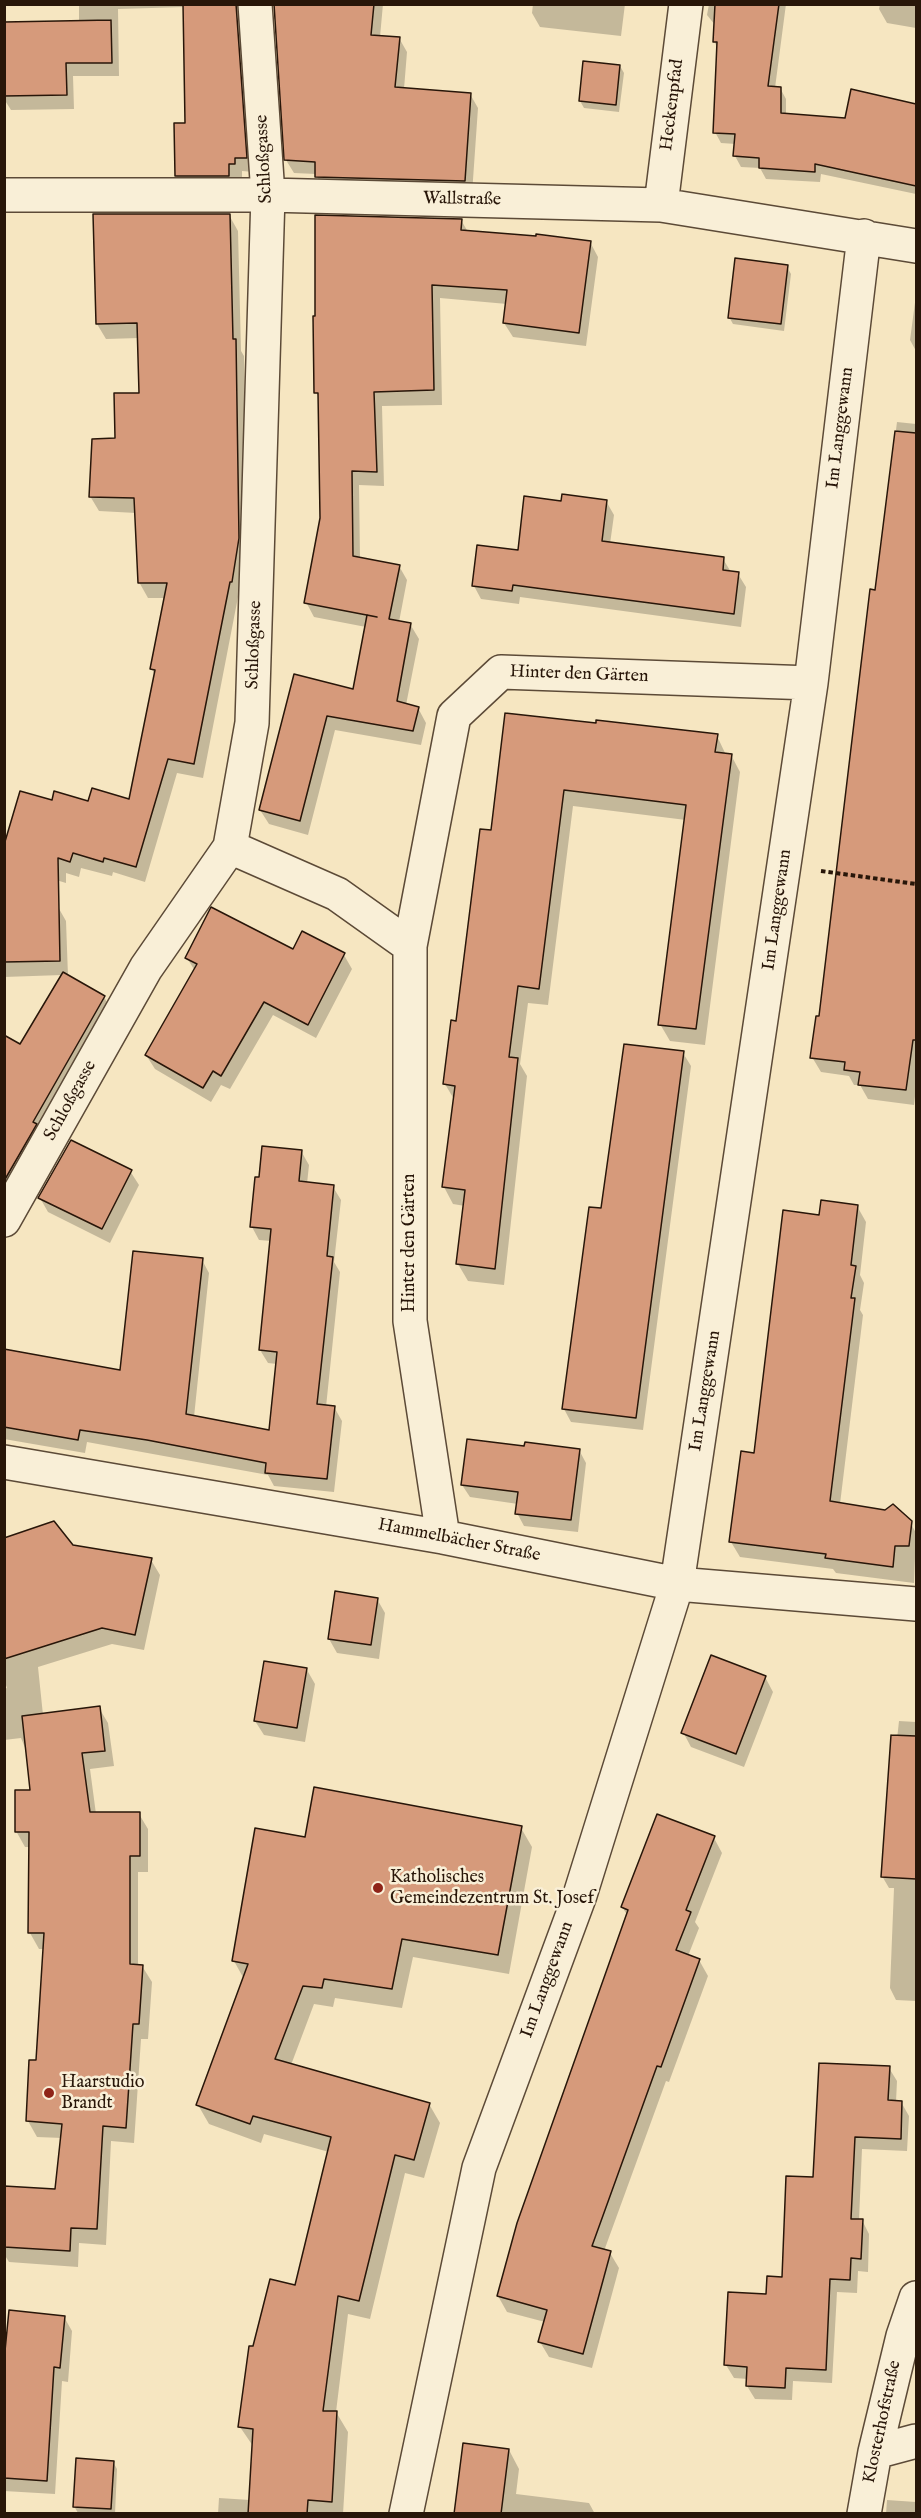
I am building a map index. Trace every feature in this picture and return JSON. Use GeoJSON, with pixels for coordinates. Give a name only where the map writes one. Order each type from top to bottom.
{"type":"FeatureCollection","features":[{"type":"Feature","properties":{"kind":"street","name":"Schloßgasse"},"geometry":{"type":"LineString","coordinates":[[4,1220],[146,968],[230,847],[252,723],[268,195],[255,4]]}},
{"type":"Feature","properties":{"kind":"street","name":"Heckenpfad"},"geometry":{"type":"LineString","coordinates":[[661,205],[686,4]]}},
{"type":"Feature","properties":{"kind":"street","name":"Wallstraße"},"geometry":{"type":"LineString","coordinates":[[4,195],[268,195],[661,205],[916,246]]}},
{"type":"Feature","properties":{"kind":"street","name":"Im Langgewann"},"geometry":{"type":"LineString","coordinates":[[406,2514],[479,2168],[580,1895],[677,1584],[811,683],[864,236]]}},
{"type":"Feature","properties":{"kind":"street","name":"Hinter den Gärten"},"geometry":{"type":"LineString","coordinates":[[443,1537],[410,1321],[410,946],[454,716],[501,672],[811,683]]}},
{"type":"Feature","properties":{"kind":"street"},"geometry":{"type":"LineString","coordinates":[[230,847],[337,894],[410,946]]}},
{"type":"Feature","properties":{"kind":"street","name":"Hammelbächer Straße"},"geometry":{"type":"LineString","coordinates":[[4,1461],[443,1537],[677,1584],[916,1604]]}},
{"type":"Feature","properties":{"kind":"street","name":"Klosterhofstraße"},"geometry":{"type":"LineString","coordinates":[[864,2514],[875,2452],[903,2336],[916,2298]]}},
{"type":"Feature","properties":{"kind":"street"},"geometry":{"type":"LineString","coordinates":[[875,2452],[916,2441]]}},
{"type":"Feature","properties":{"kind":"path"},"geometry":{"type":"LineString","coordinates":[[784,867],[916,884]]}},
{"type":"Feature","properties":{"kind":"building"},"geometry":{"type":"Polygon","coordinates":[[[183,4],[236,4],[247,158],[235,158],[235,164],[229,164],[229,176],[175,176],[174,123],[185,123],[183,4]]]}},
{"type":"Feature","properties":{"kind":"building"},"geometry":{"type":"Polygon","coordinates":[[[274,4],[374,4],[371,35],[400,37],[395,87],[471,93],[465,181],[315,177],[315,162],[284,160],[274,4]]]}},
{"type":"Feature","properties":{"kind":"building"},"geometry":{"type":"Polygon","coordinates":[[[715,4],[779,4],[768,86],[781,87],[781,113],[845,118],[851,89],[916,104],[916,186],[815,164],[815,172],[759,168],[759,158],[733,156],[735,134],[713,133],[717,42],[713,42],[715,4]]]}},
{"type":"Feature","properties":{"kind":"building"},"geometry":{"type":"Polygon","coordinates":[[[111,20],[112,63],[66,63],[67,95],[4,96],[4,22],[111,20]]]}},
{"type":"Feature","properties":{"kind":"building"},"geometry":{"type":"Polygon","coordinates":[[[583,61],[620,65],[616,105],[579,101],[583,61]]]}},
{"type":"Feature","properties":{"kind":"building"},"geometry":{"type":"Polygon","coordinates":[[[93,214],[230,214],[233,339],[236,339],[239,538],[194,764],[168,759],[136,867],[104,858],[103,862],[73,853],[70,862],[58,858],[60,961],[4,962],[4,845],[20,791],[52,800],[54,791],[88,801],[92,788],[129,799],[155,670],[150,669],[167,583],[138,583],[134,498],[89,497],[92,439],[115,438],[114,393],[139,393],[137,323],[96,324],[93,214]]]}},
{"type":"Feature","properties":{"kind":"building"},"geometry":{"type":"Polygon","coordinates":[[[315,215],[462,219],[461,230],[536,236],[536,234],[591,241],[579,333],[503,323],[507,290],[432,285],[434,390],[374,392],[377,472],[352,471],[353,556],[400,565],[389,619],[411,623],[397,701],[419,707],[413,731],[327,716],[300,821],[259,810],[294,674],[353,689],[367,615],[304,603],[320,518],[318,393],[314,393],[315,215]]]}},
{"type":"Feature","properties":{"kind":"building"},"geometry":{"type":"Polygon","coordinates":[[[735,258],[788,265],[781,324],[728,318],[735,258]]]}},
{"type":"Feature","properties":{"kind":"building"},"geometry":{"type":"Polygon","coordinates":[[[895,431],[916,433],[916,1040],[913,1040],[906,1090],[858,1085],[860,1072],[844,1070],[845,1062],[810,1058],[816,1016],[819,1016],[870,589],[875,590],[895,431]]]}},
{"type":"Feature","properties":{"kind":"building"},"geometry":{"type":"Polygon","coordinates":[[[562,494],[607,500],[602,541],[724,557],[723,570],[739,572],[734,614],[513,585],[512,591],[472,586],[477,545],[518,550],[524,496],[561,501],[562,494]]]}},
{"type":"Feature","properties":{"kind":"building"},"geometry":{"type":"Polygon","coordinates":[[[505,713],[596,723],[596,720],[718,734],[715,752],[732,754],[696,1029],[658,1025],[686,805],[564,790],[539,989],[518,986],[509,1057],[518,1058],[495,1269],[456,1264],[465,1190],[442,1187],[455,1086],[443,1084],[451,1020],[456,1021],[480,829],[491,830],[505,713]]]}},
{"type":"Feature","properties":{"kind":"building"},"geometry":{"type":"Polygon","coordinates":[[[211,907],[293,949],[302,931],[345,953],[308,1025],[264,1002],[221,1076],[213,1071],[203,1088],[145,1055],[197,964],[185,958],[211,907]]]}},
{"type":"Feature","properties":{"kind":"building"},"geometry":{"type":"Polygon","coordinates":[[[63,972],[105,996],[33,1122],[37,1124],[4,1181],[4,1035],[20,1044],[63,972]]]}},
{"type":"Feature","properties":{"kind":"building"},"geometry":{"type":"Polygon","coordinates":[[[624,1044],[684,1051],[636,1418],[562,1409],[589,1207],[601,1208],[624,1044]]]}},
{"type":"Feature","properties":{"kind":"building"},"geometry":{"type":"Polygon","coordinates":[[[71,1140],[132,1170],[102,1229],[38,1198],[71,1140]]]}},
{"type":"Feature","properties":{"kind":"building"},"geometry":{"type":"Polygon","coordinates":[[[262,1146],[302,1150],[299,1181],[334,1185],[327,1256],[333,1257],[317,1404],[335,1406],[327,1479],[265,1473],[266,1463],[147,1440],[80,1430],[78,1440],[4,1427],[4,1349],[120,1370],[133,1251],[203,1258],[186,1414],[269,1430],[277,1352],[259,1350],[271,1229],[250,1227],[255,1177],[259,1177],[262,1146]]]}},
{"type":"Feature","properties":{"kind":"building"},"geometry":{"type":"Polygon","coordinates":[[[821,1200],[858,1205],[851,1265],[856,1266],[851,1298],[855,1298],[830,1501],[885,1510],[893,1504],[912,1521],[909,1546],[895,1546],[893,1567],[825,1558],[826,1554],[729,1542],[741,1451],[754,1453],[783,1210],[819,1215],[821,1200]]]}},
{"type":"Feature","properties":{"kind":"building"},"geometry":{"type":"Polygon","coordinates":[[[467,1439],[524,1446],[525,1442],[580,1449],[571,1520],[515,1514],[518,1492],[461,1485],[467,1439]]]}},
{"type":"Feature","properties":{"kind":"building"},"geometry":{"type":"Polygon","coordinates":[[[54,1521],[73,1545],[152,1558],[135,1635],[102,1628],[4,1659],[4,1538],[54,1521]]]}},
{"type":"Feature","properties":{"kind":"building"},"geometry":{"type":"Polygon","coordinates":[[[335,1591],[378,1598],[371,1645],[328,1639],[335,1591]]]}},
{"type":"Feature","properties":{"kind":"building"},"geometry":{"type":"Polygon","coordinates":[[[711,1655],[766,1676],[736,1754],[681,1733],[711,1655]]]}},
{"type":"Feature","properties":{"kind":"building"},"geometry":{"type":"Polygon","coordinates":[[[264,1661],[307,1668],[297,1728],[254,1721],[264,1661]]]}},
{"type":"Feature","properties":{"kind":"building"},"geometry":{"type":"Polygon","coordinates":[[[100,1706],[105,1751],[82,1753],[90,1812],[140,1812],[140,1856],[130,1856],[130,1964],[143,1965],[139,2024],[133,2024],[126,2128],[103,2126],[97,2229],[71,2228],[70,2251],[4,2247],[4,2186],[55,2189],[62,2124],[26,2121],[29,2060],[36,2060],[44,1933],[28,1933],[29,1832],[15,1832],[15,1790],[30,1790],[22,1716],[100,1706]]]}},
{"type":"Feature","properties":{"kind":"building"},"geometry":{"type":"Polygon","coordinates":[[[891,1735],[916,1736],[916,1879],[881,1877],[891,1735]]]}},
{"type":"Feature","properties":{"kind":"building"},"geometry":{"type":"Polygon","coordinates":[[[314,1787],[522,1826],[498,1955],[402,1939],[392,1989],[324,1979],[322,1988],[303,1986],[275,2059],[430,2103],[414,2160],[395,2155],[359,2301],[338,2296],[323,2411],[337,2411],[332,2502],[308,2500],[307,2514],[248,2514],[253,2429],[238,2427],[249,2346],[253,2346],[270,2279],[295,2285],[331,2137],[253,2116],[250,2124],[196,2105],[248,1964],[232,1961],[255,1828],[305,1837],[314,1787]]]}},
{"type":"Feature","properties":{"kind":"building"},"geometry":{"type":"Polygon","coordinates":[[[657,1814],[715,1836],[686,1910],[691,1912],[676,1950],[700,1959],[661,2067],[657,2066],[592,2246],[611,2251],[583,2354],[538,2342],[547,2310],[497,2296],[517,2223],[628,1910],[621,1907],[657,1814]]]}},
{"type":"Feature","properties":{"kind":"building"},"geometry":{"type":"Polygon","coordinates":[[[819,2063],[890,2066],[888,2100],[902,2101],[901,2139],[855,2137],[851,2219],[863,2219],[861,2259],[851,2258],[850,2280],[830,2279],[826,2370],[786,2368],[785,2388],[746,2386],[747,2367],[724,2365],[728,2292],[766,2294],[767,2276],[782,2277],[786,2176],[813,2177],[819,2063]]]}},
{"type":"Feature","properties":{"kind":"building"},"geometry":{"type":"Polygon","coordinates":[[[9,2310],[65,2316],[60,2368],[54,2367],[47,2481],[4,2478],[4,2361],[9,2310]]]}},
{"type":"Feature","properties":{"kind":"building"},"geometry":{"type":"Polygon","coordinates":[[[463,2443],[509,2449],[501,2514],[454,2514],[463,2443]]]}},
{"type":"Feature","properties":{"kind":"building"},"geometry":{"type":"Polygon","coordinates":[[[76,2458],[114,2461],[111,2509],[73,2507],[76,2458]]]}},
{"type":"Feature","properties":{"kind":"place","name":"Katholisches Gemeindezentrum St. Josef"},"geometry":{"type":"Point","coordinates":[378,1888]}},
{"type":"Feature","properties":{"kind":"place","name":"Haarstudio Brandt"},"geometry":{"type":"Point","coordinates":[49,2093]}}]}
